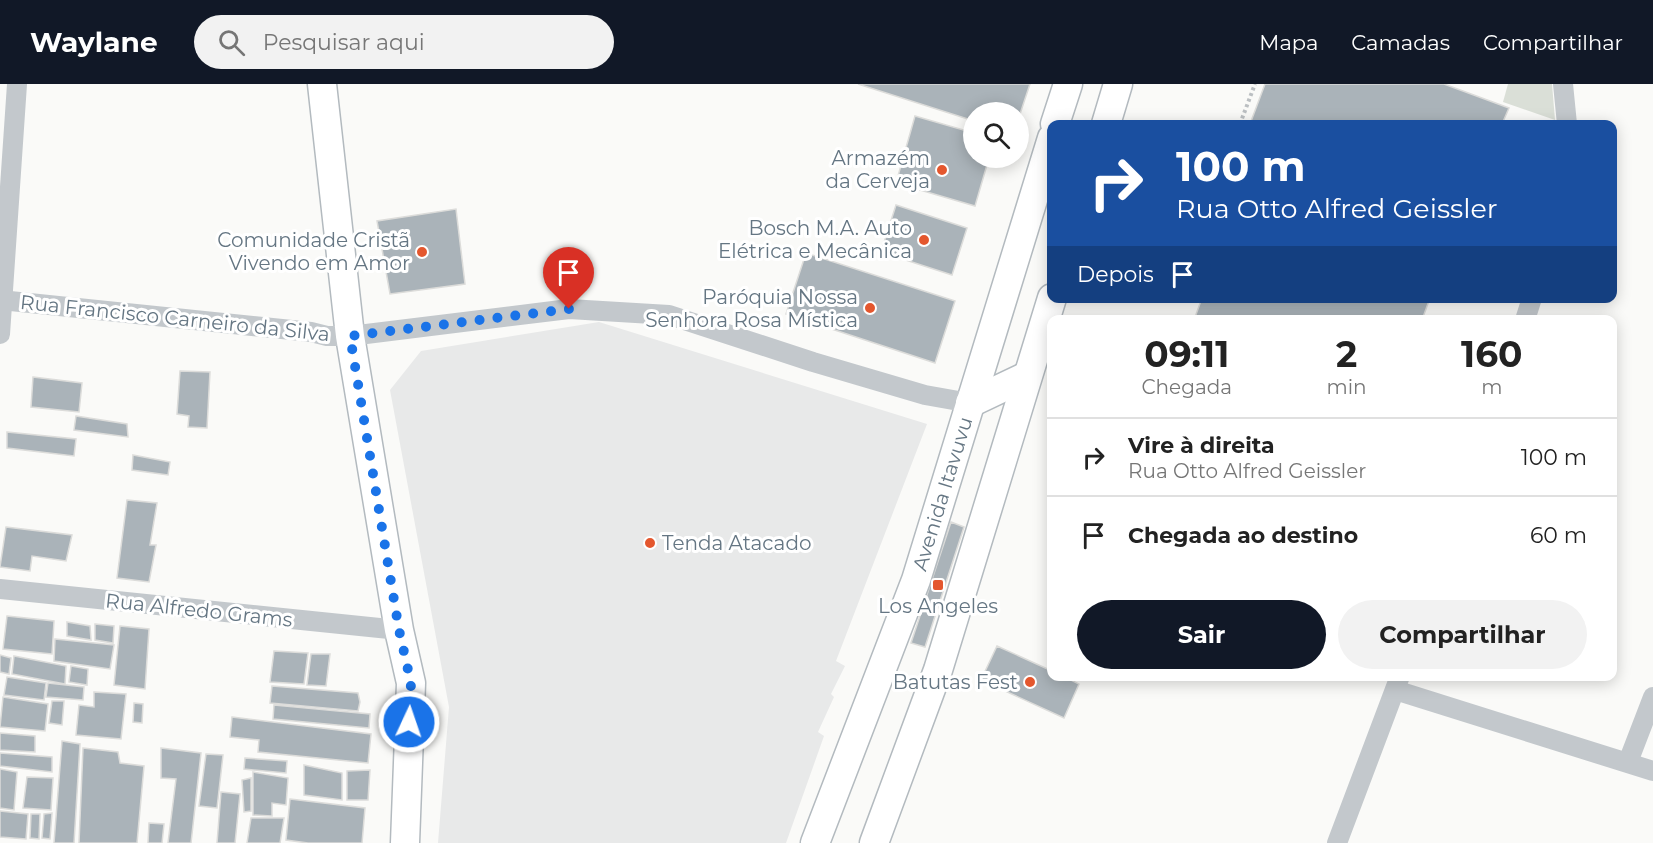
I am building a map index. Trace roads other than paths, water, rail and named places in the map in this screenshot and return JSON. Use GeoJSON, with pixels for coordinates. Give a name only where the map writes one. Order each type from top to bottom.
{"type":"FeatureCollection","features":[{"type":"Feature","properties":{"kind":"main road"},"geometry":{"type":"LineString","coordinates":[[322,84],[350,336],[399,630],[411,683],[405,843]]}},
{"type":"Feature","properties":{"kind":"main road"},"geometry":{"type":"LineString","coordinates":[[1057,120],[1068,84]]}},
{"type":"Feature","properties":{"kind":"main road"},"geometry":{"type":"LineString","coordinates":[[1107,120],[1118,84]]}},
{"type":"Feature","properties":{"kind":"main road","name":"Avenida Itavuvu"},"geometry":{"type":"LineString","coordinates":[[815,843],[916,580],[1047,154]]}},
{"type":"Feature","properties":{"kind":"main road"},"geometry":{"type":"LineString","coordinates":[[874,843],[938,670],[1050,303]]}},
{"type":"Feature","properties":{"kind":"main road"},"geometry":{"type":"LineString","coordinates":[[970,403],[1028,376]]}},
{"type":"Feature","properties":{"kind":"street"},"geometry":{"type":"LineString","coordinates":[[0,334],[17,84]]}},
{"type":"Feature","properties":{"kind":"street"},"geometry":{"type":"LineString","coordinates":[[1563,84],[1567,120]]}},
{"type":"Feature","properties":{"kind":"street","name":"Rua Francisco Carneiro da Silva"},"geometry":{"type":"LineString","coordinates":[[2,300],[311,332],[327,336],[350,336],[569,309],[669,315],[813,362],[931,397],[970,403]]}},
{"type":"Feature","properties":{"kind":"street","name":"Rua Alfredo Grams"},"geometry":{"type":"LineString","coordinates":[[0,589],[399,630]]}},
{"type":"Feature","properties":{"kind":"street"},"geometry":{"type":"LineString","coordinates":[[1337,843],[1398,683],[1653,771]]}},
{"type":"Feature","properties":{"kind":"street"},"geometry":{"type":"LineString","coordinates":[[1628,762],[1653,697]]}},
{"type":"Feature","properties":{"kind":"place","name":"Armazém da Cerveja"},"geometry":{"type":"Point","coordinates":[942,170]}},
{"type":"Feature","properties":{"kind":"place","name":"Bosch M.A. Auto Elétrica e Mecânica"},"geometry":{"type":"Point","coordinates":[924,240]}},
{"type":"Feature","properties":{"kind":"place","name":"Comunidade Cristã Vivendo em Amor"},"geometry":{"type":"Point","coordinates":[422,252]}},
{"type":"Feature","properties":{"kind":"place","name":"Paróquia Nossa Senhora Rosa Mística"},"geometry":{"type":"Point","coordinates":[870,308]}},
{"type":"Feature","properties":{"kind":"place","name":"Tenda Atacado"},"geometry":{"type":"Point","coordinates":[650,543]}},
{"type":"Feature","properties":{"kind":"place","name":"Los Angeles"},"geometry":{"type":"Point","coordinates":[938,585]}},
{"type":"Feature","properties":{"kind":"place","name":"Batutas Fest"},"geometry":{"type":"Point","coordinates":[1030,682]}}]}
